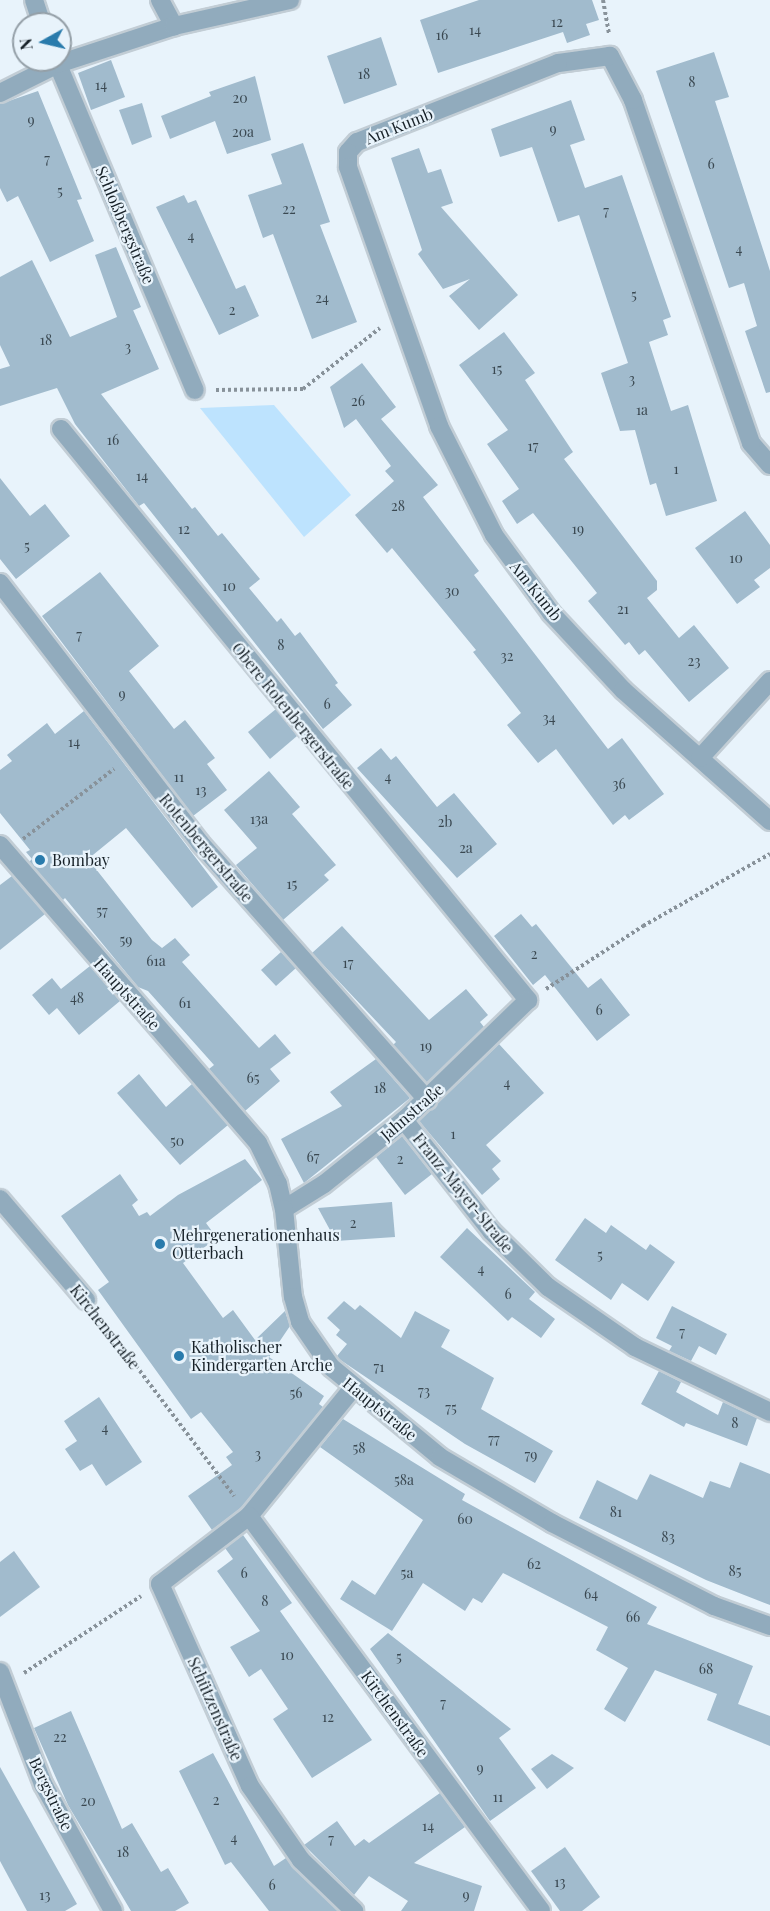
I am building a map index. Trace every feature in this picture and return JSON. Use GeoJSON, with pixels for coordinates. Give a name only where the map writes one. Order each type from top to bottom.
{"type":"FeatureCollection","features":[{"type":"Feature","properties":{"kind":"street"},"geometry":{"type":"LineString","coordinates":[[160,0],[174,26]]}},
{"type":"Feature","properties":{"kind":"street"},"geometry":{"type":"LineString","coordinates":[[72,57],[174,26],[290,0]]}},
{"type":"Feature","properties":{"kind":"street"},"geometry":{"type":"LineString","coordinates":[[610,56],[633,100],[751,443],[770,465]]}},
{"type":"Feature","properties":{"kind":"street","name":"Am Kumb"},"geometry":{"type":"LineString","coordinates":[[610,56],[558,63],[357,142],[348,152],[348,167],[398,314],[463,480],[522,578],[623,690],[770,821]]}},
{"type":"Feature","properties":{"kind":"street"},"geometry":{"type":"LineString","coordinates":[[0,93],[39,72]]}},
{"type":"Feature","properties":{"kind":"street","name":"Schloßbergstraße"},"geometry":{"type":"LineString","coordinates":[[61,72],[195,390]]}},
{"type":"Feature","properties":{"kind":"street","name":"Obere Rotenbergerstraße"},"geometry":{"type":"LineString","coordinates":[[61,429],[528,1000]]}},
{"type":"Feature","properties":{"kind":"street","name":"Rotenbergerstraße"},"geometry":{"type":"LineString","coordinates":[[0,583],[130,756],[274,929],[427,1100]]}},
{"type":"Feature","properties":{"kind":"street"},"geometry":{"type":"LineString","coordinates":[[700,758],[770,681]]}},
{"type":"Feature","properties":{"kind":"street","name":"Hauptstraße"},"geometry":{"type":"LineString","coordinates":[[4,857],[238,1116],[262,1150],[278,1184],[284,1209],[293,1297],[300,1322],[311,1344],[353,1388],[440,1456],[552,1523],[694,1596],[770,1626]]}},
{"type":"Feature","properties":{"kind":"street","name":"Jahnstraße"},"geometry":{"type":"LineString","coordinates":[[284,1209],[324,1185],[404,1120],[528,1000]]}},
{"type":"Feature","properties":{"kind":"street","name":"Franz-Mayer-Straße"},"geometry":{"type":"LineString","coordinates":[[404,1120],[491,1231],[548,1287],[635,1347],[770,1412]]}},
{"type":"Feature","properties":{"kind":"street","name":"Kirchenstraße"},"geometry":{"type":"LineString","coordinates":[[0,1199],[86,1300]]}},
{"type":"Feature","properties":{"kind":"street"},"geometry":{"type":"LineString","coordinates":[[160,1584],[249,1516],[353,1388]]}},
{"type":"Feature","properties":{"kind":"street","name":"Kirchenstraße"},"geometry":{"type":"LineString","coordinates":[[249,1516],[541,1911]]}},
{"type":"Feature","properties":{"kind":"street","name":"Schützenstraße"},"geometry":{"type":"LineString","coordinates":[[160,1584],[250,1786],[301,1860],[354,1911]]}},
{"type":"Feature","properties":{"kind":"street","name":"Bergstraße"},"geometry":{"type":"LineString","coordinates":[[3,1678],[43,1784],[113,1911]]}},
{"type":"Feature","properties":{"kind":"path"},"geometry":{"type":"LineString","coordinates":[[603,0],[610,56]]}},
{"type":"Feature","properties":{"kind":"path"},"geometry":{"type":"LineString","coordinates":[[195,390],[303,389],[398,314]]}},
{"type":"Feature","properties":{"kind":"path"},"geometry":{"type":"LineString","coordinates":[[4,857],[130,756]]}},
{"type":"Feature","properties":{"kind":"path"},"geometry":{"type":"LineString","coordinates":[[528,1000],[643,926],[770,854]]}},
{"type":"Feature","properties":{"kind":"path","name":"Kirchenstraße"},"geometry":{"type":"LineString","coordinates":[[86,1300],[249,1516]]}},
{"type":"Feature","properties":{"kind":"path"},"geometry":{"type":"LineString","coordinates":[[3,1678],[160,1584]]}},
{"type":"Feature","properties":{"kind":"shaded area"},"geometry":{"type":"Polygon","coordinates":[[[274,405],[351,495],[304,537],[200,408],[274,405]]]}},
{"type":"Feature","properties":{"kind":"building"},"geometry":{"type":"Polygon","coordinates":[[[479,0],[592,0],[599,20],[586,24],[590,35],[567,43],[563,32],[438,73],[420,20],[479,0]]]}},
{"type":"Feature","properties":{"kind":"building"},"geometry":{"type":"Polygon","coordinates":[[[381,37],[397,85],[344,104],[327,56],[381,37]]]}},
{"type":"Feature","properties":{"kind":"building"},"geometry":{"type":"Polygon","coordinates":[[[714,52],[729,97],[715,101],[770,271],[770,392],[766,393],[745,331],[757,326],[744,283],[729,288],[656,71],[714,52]]]}},
{"type":"Feature","properties":{"kind":"building"},"geometry":{"type":"Polygon","coordinates":[[[111,60],[125,97],[91,110],[78,73],[111,60]]]}},
{"type":"Feature","properties":{"kind":"building"},"geometry":{"type":"Polygon","coordinates":[[[255,76],[271,140],[227,154],[215,121],[170,139],[161,116],[211,96],[209,92],[255,76]]]}},
{"type":"Feature","properties":{"kind":"building"},"geometry":{"type":"Polygon","coordinates":[[[38,91],[82,199],[77,200],[94,241],[50,262],[18,196],[7,202],[0,188],[0,104],[38,91]]]}},
{"type":"Feature","properties":{"kind":"building"},"geometry":{"type":"Polygon","coordinates":[[[571,100],[585,140],[570,145],[585,188],[622,175],[671,317],[663,320],[668,335],[649,342],[671,411],[688,405],[717,501],[666,516],[656,483],[650,485],[635,430],[620,431],[601,373],[628,363],[579,215],[558,222],[532,147],[500,157],[491,129],[571,100]]]}},
{"type":"Feature","properties":{"kind":"building"},"geometry":{"type":"Polygon","coordinates":[[[142,103],[152,137],[132,145],[119,110],[142,103]]]}},
{"type":"Feature","properties":{"kind":"building"},"geometry":{"type":"Polygon","coordinates":[[[303,143],[330,222],[320,225],[357,322],[312,339],[273,234],[263,238],[248,195],[282,184],[271,154],[303,143]]]}},
{"type":"Feature","properties":{"kind":"building"},"geometry":{"type":"Polygon","coordinates":[[[419,148],[428,173],[441,169],[453,203],[441,207],[518,295],[479,330],[449,296],[470,279],[443,289],[418,254],[422,250],[391,158],[419,148]]]}},
{"type":"Feature","properties":{"kind":"building"},"geometry":{"type":"Polygon","coordinates":[[[184,195],[188,203],[196,200],[236,289],[245,285],[259,316],[219,335],[156,207],[184,195]]]}},
{"type":"Feature","properties":{"kind":"building"},"geometry":{"type":"Polygon","coordinates":[[[116,247],[141,307],[133,310],[159,369],[101,394],[192,509],[195,507],[218,536],[222,533],[260,579],[249,588],[277,622],[281,618],[295,636],[300,632],[338,683],[335,685],[352,705],[323,729],[144,503],[139,506],[75,424],[57,388],[0,406],[0,369],[10,366],[0,345],[0,277],[32,260],[70,337],[117,317],[95,255],[116,247]]]}},
{"type":"Feature","properties":{"kind":"building"},"geometry":{"type":"Polygon","coordinates":[[[504,332],[535,373],[525,380],[573,452],[564,459],[657,581],[657,590],[647,598],[679,638],[694,625],[729,668],[689,702],[645,650],[639,655],[629,642],[625,645],[588,601],[597,593],[533,513],[517,524],[502,501],[519,489],[487,444],[508,430],[459,365],[504,332]]]}},
{"type":"Feature","properties":{"kind":"building"},"geometry":{"type":"Polygon","coordinates":[[[362,363],[396,407],[381,419],[438,485],[423,497],[479,571],[474,575],[608,749],[622,738],[664,794],[629,820],[625,815],[613,825],[556,749],[538,763],[507,725],[521,713],[473,652],[476,650],[392,548],[387,553],[355,515],[394,481],[385,471],[391,466],[356,419],[344,428],[330,387],[362,363]]]}},
{"type":"Feature","properties":{"kind":"building"},"geometry":{"type":"Polygon","coordinates":[[[0,478],[30,516],[45,504],[70,536],[16,579],[0,559],[0,478]]]}},
{"type":"Feature","properties":{"kind":"building"},"geometry":{"type":"Polygon","coordinates":[[[745,511],[770,545],[770,568],[754,580],[760,587],[737,604],[695,548],[745,511]]]}},
{"type":"Feature","properties":{"kind":"building"},"geometry":{"type":"Polygon","coordinates":[[[100,572],[159,646],[129,671],[174,729],[185,720],[215,758],[207,764],[227,790],[193,816],[42,616],[100,572]]]}},
{"type":"Feature","properties":{"kind":"building"},"geometry":{"type":"Polygon","coordinates":[[[276,709],[297,736],[270,759],[248,732],[276,709]]]}},
{"type":"Feature","properties":{"kind":"building"},"geometry":{"type":"Polygon","coordinates":[[[84,711],[218,887],[192,908],[126,828],[88,859],[152,940],[162,948],[175,938],[190,955],[182,962],[259,1048],[275,1034],[291,1053],[270,1069],[280,1081],[245,1111],[209,1069],[214,1065],[148,991],[138,987],[65,898],[63,900],[29,862],[32,859],[26,852],[30,850],[0,813],[0,770],[12,761],[7,755],[47,723],[55,734],[84,711]]]}},
{"type":"Feature","properties":{"kind":"building"},"geometry":{"type":"Polygon","coordinates":[[[381,748],[391,760],[396,756],[437,807],[454,793],[497,844],[457,878],[357,768],[381,748]]]}},
{"type":"Feature","properties":{"kind":"building"},"geometry":{"type":"Polygon","coordinates":[[[269,771],[300,807],[292,814],[336,865],[324,875],[329,880],[283,920],[236,865],[257,848],[224,810],[269,771]]]}},
{"type":"Feature","properties":{"kind":"building"},"geometry":{"type":"Polygon","coordinates":[[[12,876],[45,914],[0,950],[0,885],[12,876]]]}},
{"type":"Feature","properties":{"kind":"building"},"geometry":{"type":"Polygon","coordinates":[[[521,914],[532,927],[536,924],[588,988],[601,978],[630,1015],[597,1041],[545,975],[533,985],[494,936],[521,914]]]}},
{"type":"Feature","properties":{"kind":"building"},"geometry":{"type":"Polygon","coordinates":[[[342,926],[429,1020],[466,989],[488,1015],[480,1022],[484,1027],[427,1083],[393,1045],[396,1042],[312,953],[342,926]]]}},
{"type":"Feature","properties":{"kind":"building"},"geometry":{"type":"Polygon","coordinates":[[[281,952],[296,968],[276,986],[261,970],[281,952]]]}},
{"type":"Feature","properties":{"kind":"building"},"geometry":{"type":"Polygon","coordinates":[[[90,966],[120,1001],[79,1035],[57,1008],[49,1015],[32,995],[52,978],[61,989],[90,966]]]}},
{"type":"Feature","properties":{"kind":"building"},"geometry":{"type":"Polygon","coordinates":[[[499,1044],[544,1093],[486,1145],[501,1161],[492,1169],[500,1179],[482,1195],[419,1121],[499,1044]]]}},
{"type":"Feature","properties":{"kind":"building"},"geometry":{"type":"Polygon","coordinates":[[[376,1059],[410,1098],[304,1183],[281,1139],[342,1106],[330,1092],[376,1059]]]}},
{"type":"Feature","properties":{"kind":"building"},"geometry":{"type":"Polygon","coordinates":[[[139,1074],[166,1107],[192,1084],[228,1125],[180,1165],[117,1093],[139,1074]]]}},
{"type":"Feature","properties":{"kind":"building"},"geometry":{"type":"Polygon","coordinates":[[[402,1136],[432,1174],[405,1195],[376,1157],[402,1136]]]}},
{"type":"Feature","properties":{"kind":"building"},"geometry":{"type":"Polygon","coordinates":[[[245,1159],[262,1180],[206,1223],[217,1238],[183,1263],[223,1318],[233,1310],[255,1340],[285,1311],[290,1326],[269,1357],[324,1396],[319,1404],[323,1407],[241,1508],[212,1530],[188,1496],[232,1465],[226,1457],[233,1452],[201,1412],[191,1419],[98,1290],[109,1282],[61,1216],[120,1174],[138,1200],[132,1205],[139,1216],[147,1212],[150,1216],[178,1195],[245,1159]]]}},
{"type":"Feature","properties":{"kind":"building"},"geometry":{"type":"Polygon","coordinates":[[[392,1202],[395,1237],[336,1241],[318,1208],[392,1202]]]}},
{"type":"Feature","properties":{"kind":"building"},"geometry":{"type":"Polygon","coordinates":[[[585,1218],[606,1233],[611,1225],[646,1250],[650,1244],[675,1262],[648,1301],[622,1283],[611,1300],[555,1260],[585,1218]]]}},
{"type":"Feature","properties":{"kind":"building"},"geometry":{"type":"Polygon","coordinates":[[[467,1228],[535,1292],[529,1299],[555,1319],[541,1338],[512,1317],[508,1321],[440,1257],[467,1228]]]}},
{"type":"Feature","properties":{"kind":"building"},"geometry":{"type":"Polygon","coordinates":[[[344,1301],[355,1310],[360,1305],[401,1338],[415,1311],[450,1330],[441,1347],[494,1378],[481,1409],[553,1451],[535,1483],[465,1444],[339,1359],[337,1356],[347,1344],[336,1335],[340,1330],[327,1318],[344,1301]]]}},
{"type":"Feature","properties":{"kind":"building"},"geometry":{"type":"Polygon","coordinates":[[[672,1306],[727,1334],[716,1355],[699,1346],[691,1361],[669,1351],[672,1346],[656,1338],[672,1306]]]}},
{"type":"Feature","properties":{"kind":"building"},"geometry":{"type":"Polygon","coordinates":[[[659,1371],[681,1382],[676,1392],[718,1415],[723,1402],[757,1418],[747,1446],[686,1423],[684,1427],[641,1404],[659,1371]]]}},
{"type":"Feature","properties":{"kind":"building"},"geometry":{"type":"Polygon","coordinates":[[[99,1397],[142,1462],[106,1486],[92,1464],[80,1471],[65,1449],[77,1441],[64,1421],[99,1397]]]}},
{"type":"Feature","properties":{"kind":"building"},"geometry":{"type":"Polygon","coordinates":[[[343,1419],[465,1494],[462,1500],[657,1607],[647,1624],[753,1666],[738,1704],[770,1716],[770,1746],[707,1720],[717,1694],[655,1670],[625,1722],[604,1709],[628,1668],[596,1650],[608,1627],[503,1573],[482,1603],[473,1598],[465,1611],[423,1583],[392,1631],[340,1599],[352,1580],[375,1595],[423,1520],[320,1447],[343,1419]]]}},
{"type":"Feature","properties":{"kind":"building"},"geometry":{"type":"Polygon","coordinates":[[[740,1462],[770,1474],[770,1605],[706,1580],[579,1518],[597,1480],[637,1500],[650,1474],[703,1498],[710,1481],[730,1488],[740,1462]]]}},
{"type":"Feature","properties":{"kind":"building"},"geometry":{"type":"Polygon","coordinates":[[[243,1535],[292,1603],[280,1611],[372,1740],[312,1778],[273,1719],[288,1709],[261,1669],[249,1677],[230,1647],[260,1631],[217,1571],[233,1559],[225,1548],[243,1535]]]}},
{"type":"Feature","properties":{"kind":"building"},"geometry":{"type":"Polygon","coordinates":[[[14,1551],[40,1587],[0,1617],[0,1562],[14,1551]]]}},
{"type":"Feature","properties":{"kind":"building"},"geometry":{"type":"Polygon","coordinates":[[[388,1633],[511,1729],[499,1738],[536,1788],[490,1821],[370,1649],[388,1633]]]}},
{"type":"Feature","properties":{"kind":"building"},"geometry":{"type":"Polygon","coordinates":[[[71,1711],[122,1829],[132,1823],[161,1872],[168,1868],[189,1903],[175,1911],[131,1911],[68,1805],[34,1728],[71,1711]]]}},
{"type":"Feature","properties":{"kind":"building"},"geometry":{"type":"Polygon","coordinates":[[[213,1753],[274,1866],[286,1858],[338,1911],[269,1911],[231,1862],[225,1865],[179,1771],[213,1753]]]}},
{"type":"Feature","properties":{"kind":"building"},"geometry":{"type":"Polygon","coordinates":[[[552,1754],[574,1768],[547,1789],[531,1769],[552,1754]]]}},
{"type":"Feature","properties":{"kind":"building"},"geometry":{"type":"Polygon","coordinates":[[[0,1767],[77,1904],[65,1911],[27,1911],[0,1861],[0,1767]]]}},
{"type":"Feature","properties":{"kind":"building"},"geometry":{"type":"Polygon","coordinates":[[[440,1793],[465,1827],[414,1863],[482,1886],[474,1911],[401,1911],[408,1901],[369,1876],[354,1895],[304,1845],[337,1821],[355,1846],[364,1839],[369,1843],[440,1793]]]}},
{"type":"Feature","properties":{"kind":"building"},"geometry":{"type":"Polygon","coordinates":[[[565,1847],[600,1897],[582,1911],[560,1911],[531,1871],[565,1847]]]}},
{"type":"Feature","properties":{"kind":"place","name":"Bombay"},"geometry":{"type":"Point","coordinates":[40,860]}},
{"type":"Feature","properties":{"kind":"place","name":"Mehrgenerationenhaus Otterbach"},"geometry":{"type":"Point","coordinates":[160,1244]}},
{"type":"Feature","properties":{"kind":"place","name":"Katholischer Kindergarten Arche"},"geometry":{"type":"Point","coordinates":[179,1356]}}]}
